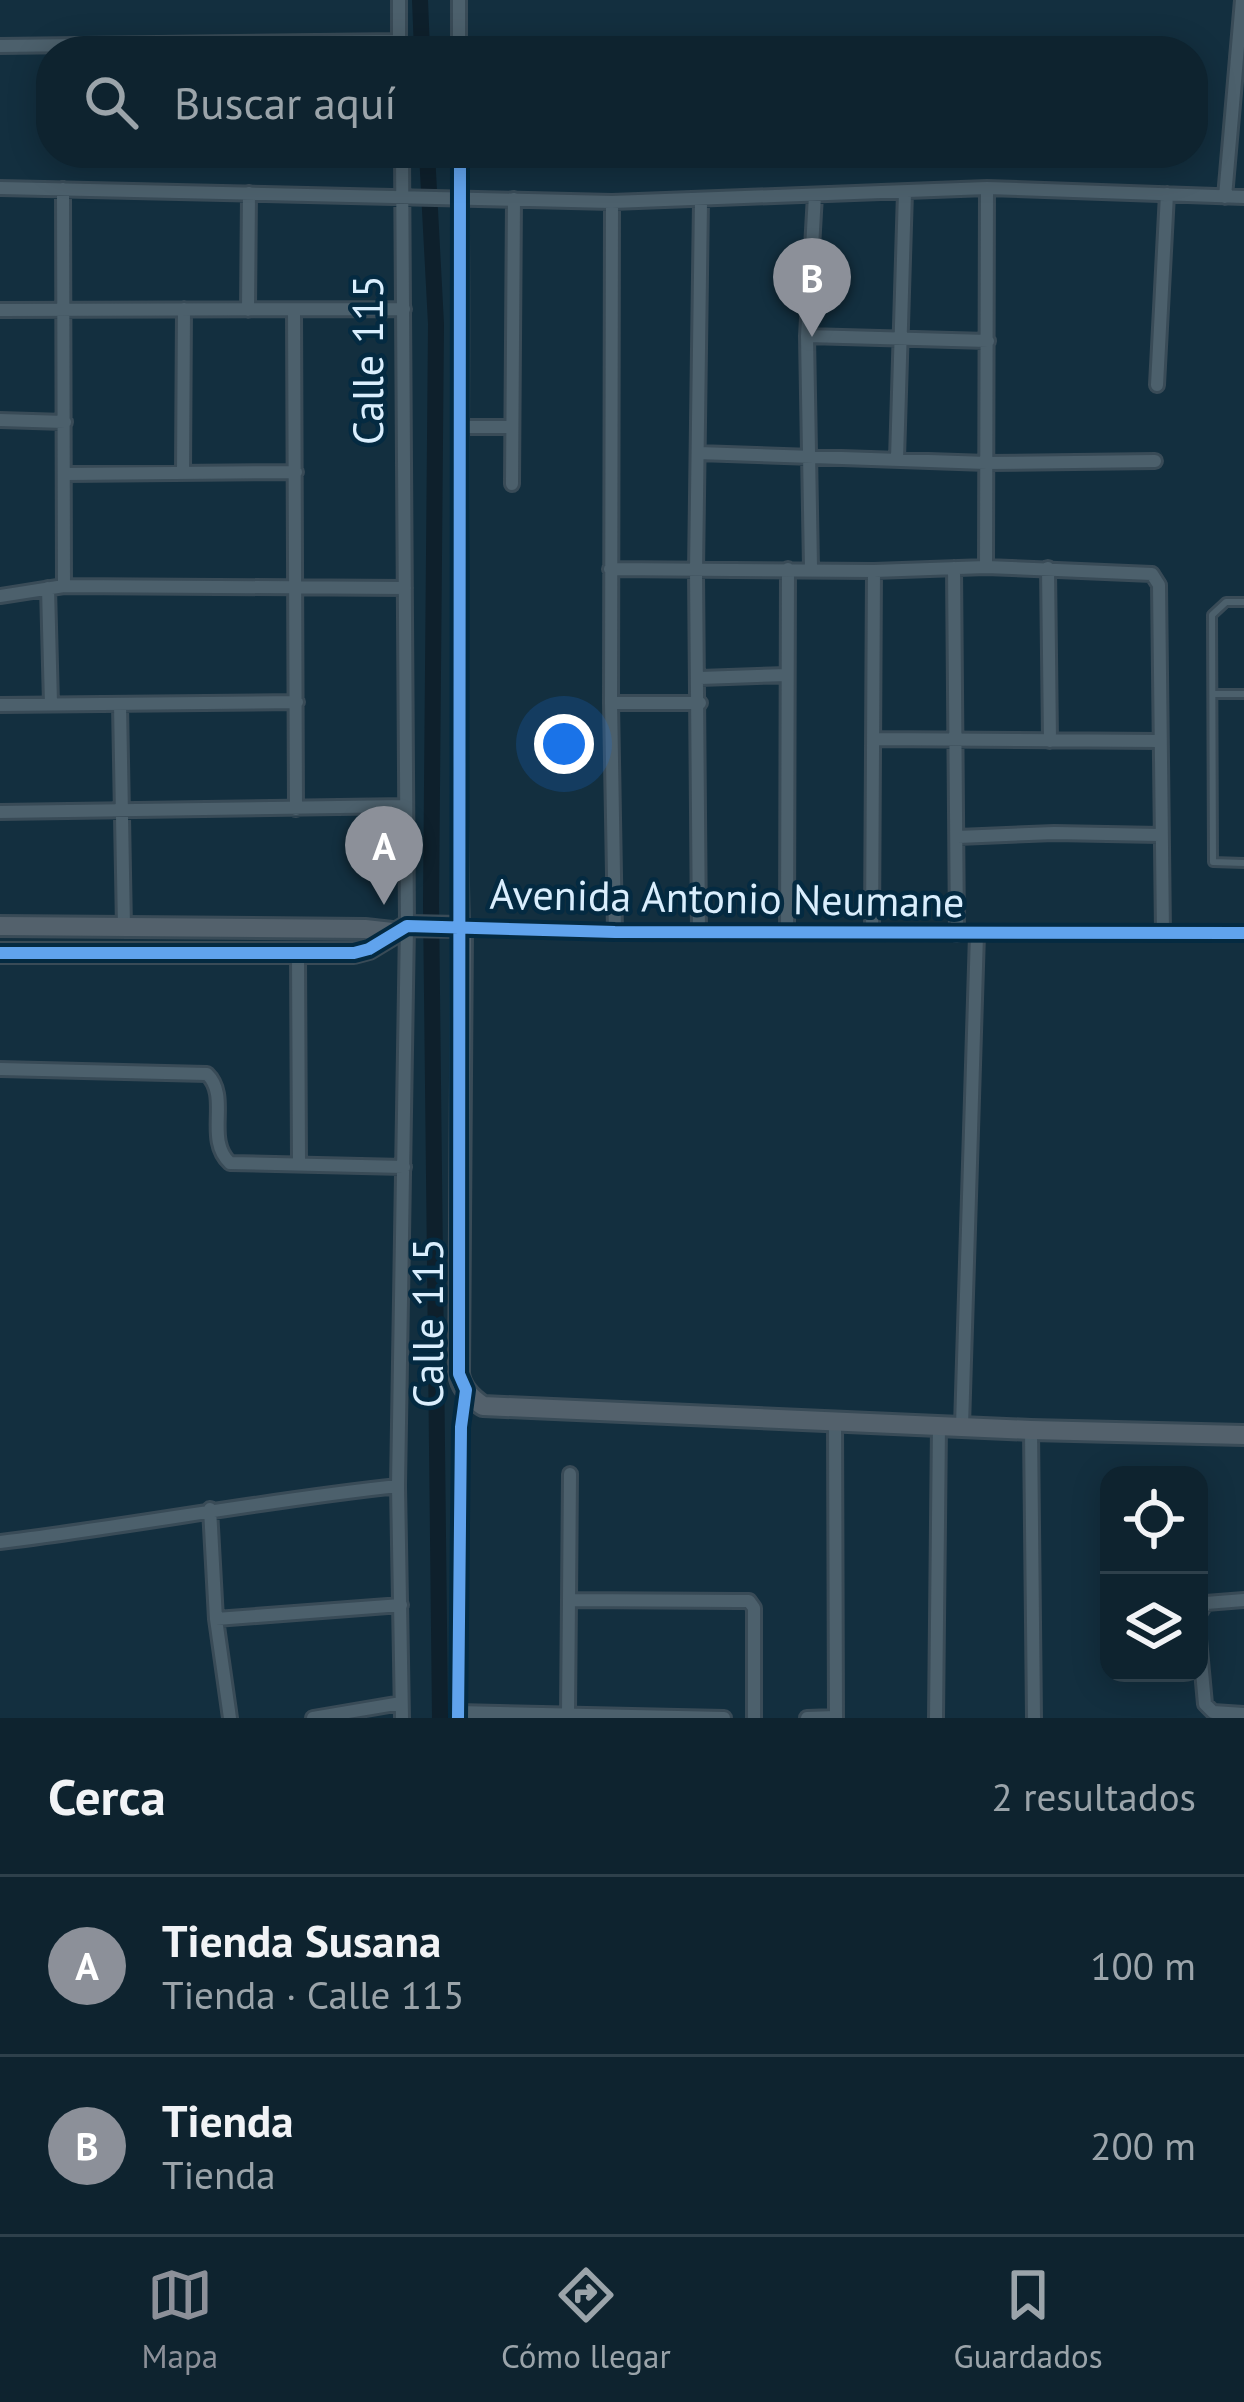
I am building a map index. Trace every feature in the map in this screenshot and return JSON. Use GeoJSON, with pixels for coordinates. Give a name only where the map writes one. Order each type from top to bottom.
{"type":"FeatureCollection","features":[{"type":"Feature","properties":{"kind":"street"},"geometry":{"type":"LineString","coordinates":[[399,0],[399,36]]}},
{"type":"Feature","properties":{"kind":"street"},"geometry":{"type":"LineString","coordinates":[[459,0],[459,36]]}},
{"type":"Feature","properties":{"kind":"street"},"geometry":{"type":"LineString","coordinates":[[1226,197],[1242,0]]}},
{"type":"Feature","properties":{"kind":"street"},"geometry":{"type":"LineString","coordinates":[[0,46],[36,46]]}},
{"type":"Feature","properties":{"kind":"street","name":"Calle 115"},"geometry":{"type":"LineString","coordinates":[[402,1711],[398,1486],[406,806],[404,309],[411,198],[405,168]]}},
{"type":"Feature","properties":{"kind":"street"},"geometry":{"type":"LineString","coordinates":[[458,927],[459,168]]}},
{"type":"Feature","properties":{"kind":"street"},"geometry":{"type":"LineString","coordinates":[[0,188],[612,202],[987,188],[1244,197]]}},
{"type":"Feature","properties":{"kind":"street"},"geometry":{"type":"LineString","coordinates":[[986,567],[987,188]]}},
{"type":"Feature","properties":{"kind":"street"},"geometry":{"type":"LineString","coordinates":[[63,189],[64,586]]}},
{"type":"Feature","properties":{"kind":"street"},"geometry":{"type":"LineString","coordinates":[[897,459],[905,192]]}},
{"type":"Feature","properties":{"kind":"street"},"geometry":{"type":"LineString","coordinates":[[248,310],[249,193]]}},
{"type":"Feature","properties":{"kind":"street"},"geometry":{"type":"LineString","coordinates":[[1157,385],[1167,194]]}},
{"type":"Feature","properties":{"kind":"street"},"geometry":{"type":"LineString","coordinates":[[811,568],[807,337],[815,195]]}},
{"type":"Feature","properties":{"kind":"street"},"geometry":{"type":"LineString","coordinates":[[512,484],[514,199]]}},
{"type":"Feature","properties":{"kind":"street"},"geometry":{"type":"LineString","coordinates":[[699,933],[700,201]]}},
{"type":"Feature","properties":{"kind":"street"},"geometry":{"type":"LineString","coordinates":[[612,202],[614,932]]}},
{"type":"Feature","properties":{"kind":"street"},"geometry":{"type":"LineString","coordinates":[[184,309],[184,473]]}},
{"type":"Feature","properties":{"kind":"street"},"geometry":{"type":"LineString","coordinates":[[0,310],[404,309]]}},
{"type":"Feature","properties":{"kind":"street"},"geometry":{"type":"LineString","coordinates":[[294,311],[296,809]]}},
{"type":"Feature","properties":{"kind":"street"},"geometry":{"type":"LineString","coordinates":[[807,337],[988,341]]}},
{"type":"Feature","properties":{"kind":"street"},"geometry":{"type":"LineString","coordinates":[[0,420],[65,422]]}},
{"type":"Feature","properties":{"kind":"street"},"geometry":{"type":"LineString","coordinates":[[461,427],[511,428]]}},
{"type":"Feature","properties":{"kind":"street"},"geometry":{"type":"LineString","coordinates":[[698,453],[987,463],[1155,461]]}},
{"type":"Feature","properties":{"kind":"street"},"geometry":{"type":"LineString","coordinates":[[66,474],[296,472]]}},
{"type":"Feature","properties":{"kind":"street"},"geometry":{"type":"LineString","coordinates":[[610,568],[874,571],[986,567],[1152,574],[1160,585],[1163,933]]}},
{"type":"Feature","properties":{"kind":"street"},"geometry":{"type":"LineString","coordinates":[[954,568],[957,934]]}},
{"type":"Feature","properties":{"kind":"street"},"geometry":{"type":"LineString","coordinates":[[1048,568],[1050,741]]}},
{"type":"Feature","properties":{"kind":"street"},"geometry":{"type":"LineString","coordinates":[[787,933],[788,569]]}},
{"type":"Feature","properties":{"kind":"street"},"geometry":{"type":"LineString","coordinates":[[872,933],[874,571]]}},
{"type":"Feature","properties":{"kind":"street"},"geometry":{"type":"LineString","coordinates":[[0,596],[64,586],[405,589]]}},
{"type":"Feature","properties":{"kind":"street"},"geometry":{"type":"LineString","coordinates":[[48,589],[51,704]]}},
{"type":"Feature","properties":{"kind":"street"},"geometry":{"type":"LineString","coordinates":[[700,678],[787,675]]}},
{"type":"Feature","properties":{"kind":"street"},"geometry":{"type":"LineString","coordinates":[[0,705],[296,702]]}},
{"type":"Feature","properties":{"kind":"street"},"geometry":{"type":"LineString","coordinates":[[610,703],[700,703]]}},
{"type":"Feature","properties":{"kind":"street"},"geometry":{"type":"LineString","coordinates":[[120,704],[124,928]]}},
{"type":"Feature","properties":{"kind":"street"},"geometry":{"type":"LineString","coordinates":[[874,740],[1159,741]]}},
{"type":"Feature","properties":{"kind":"street"},"geometry":{"type":"LineString","coordinates":[[0,812],[406,806]]}},
{"type":"Feature","properties":{"kind":"street"},"geometry":{"type":"LineString","coordinates":[[958,837],[1160,836]]}},
{"type":"Feature","properties":{"kind":"street","name":"Avenida Antonio Neumane"},"geometry":{"type":"LineString","coordinates":[[0,926],[1244,933]]}},
{"type":"Feature","properties":{"kind":"street","name":"Calle 115"},"geometry":{"type":"LineString","coordinates":[[458,927],[459,1374],[466,1390],[461,1427],[458,1715]]}},
{"type":"Feature","properties":{"kind":"street","name":"Avenida Antonio Neumane"},"geometry":{"type":"LineString","coordinates":[[0,953],[354,953],[404,928]]}},
{"type":"Feature","properties":{"kind":"street"},"geometry":{"type":"LineString","coordinates":[[962,1426],[976,934]]}},
{"type":"Feature","properties":{"kind":"street"},"geometry":{"type":"LineString","coordinates":[[298,953],[299,1162]]}},
{"type":"Feature","properties":{"kind":"street"},"geometry":{"type":"LineString","coordinates":[[0,1069],[207,1074],[216,1085],[218,1148],[224,1159],[244,1166],[299,1162],[404,1167]]}},
{"type":"Feature","properties":{"kind":"street"},"geometry":{"type":"LineString","coordinates":[[466,1390],[483,1406],[1244,1435]]}},
{"type":"Feature","properties":{"kind":"street"},"geometry":{"type":"LineString","coordinates":[[807,1718],[836,1718],[835,1419]]}},
{"type":"Feature","properties":{"kind":"street"},"geometry":{"type":"LineString","coordinates":[[937,1718],[939,1426]]}},
{"type":"Feature","properties":{"kind":"street"},"geometry":{"type":"LineString","coordinates":[[1031,1430],[1034,1718]]}},
{"type":"Feature","properties":{"kind":"street"},"geometry":{"type":"LineString","coordinates":[[568,1715],[570,1474]]}},
{"type":"Feature","properties":{"kind":"street"},"geometry":{"type":"LineString","coordinates":[[0,1542],[398,1486]]}},
{"type":"Feature","properties":{"kind":"street"},"geometry":{"type":"LineString","coordinates":[[210,1509],[216,1619],[230,1718]]}},
{"type":"Feature","properties":{"kind":"street"},"geometry":{"type":"LineString","coordinates":[[569,1600],[749,1601],[754,1608],[754,1718]]}},
{"type":"Feature","properties":{"kind":"street"},"geometry":{"type":"LineString","coordinates":[[1208,1603],[1244,1600]]}},
{"type":"Feature","properties":{"kind":"street"},"geometry":{"type":"LineString","coordinates":[[216,1619],[401,1606]]}},
{"type":"Feature","properties":{"kind":"street"},"geometry":{"type":"LineString","coordinates":[[1204,1682],[1208,1709],[1244,1714]]}},
{"type":"Feature","properties":{"kind":"street"},"geometry":{"type":"LineString","coordinates":[[314,1718],[402,1711]]}},
{"type":"Feature","properties":{"kind":"street"},"geometry":{"type":"LineString","coordinates":[[458,1715],[724,1718]]}},
{"type":"Feature","properties":{"kind":"lane"},"geometry":{"type":"LineString","coordinates":[[1244,602],[1226,602],[1212,616],[1213,862],[1244,863]]}},
{"type":"Feature","properties":{"kind":"lane"},"geometry":{"type":"LineString","coordinates":[[1214,694],[1244,694]]}},
{"type":"Feature","properties":{"kind":"waterway"},"geometry":{"type":"LineString","coordinates":[[420,0],[421,36]]}},
{"type":"Feature","properties":{"kind":"waterway"},"geometry":{"type":"LineString","coordinates":[[428,168],[436,324],[431,903],[440,1718]]}},
{"type":"Feature","properties":{"kind":"cycle path"},"geometry":{"type":"LineString","coordinates":[[458,1718],[461,1427],[466,1390],[459,1374],[460,168]]}},
{"type":"Feature","properties":{"kind":"cycle path"},"geometry":{"type":"LineString","coordinates":[[0,953],[354,953],[407,926],[615,932],[1244,933]]}},
{"type":"Feature","properties":{"kind":"place","name":"Tienda"},"geometry":{"type":"Point","coordinates":[812,337]}},
{"type":"Feature","properties":{"kind":"place","name":"Tienda Susana"},"geometry":{"type":"Point","coordinates":[384,905]}}]}
